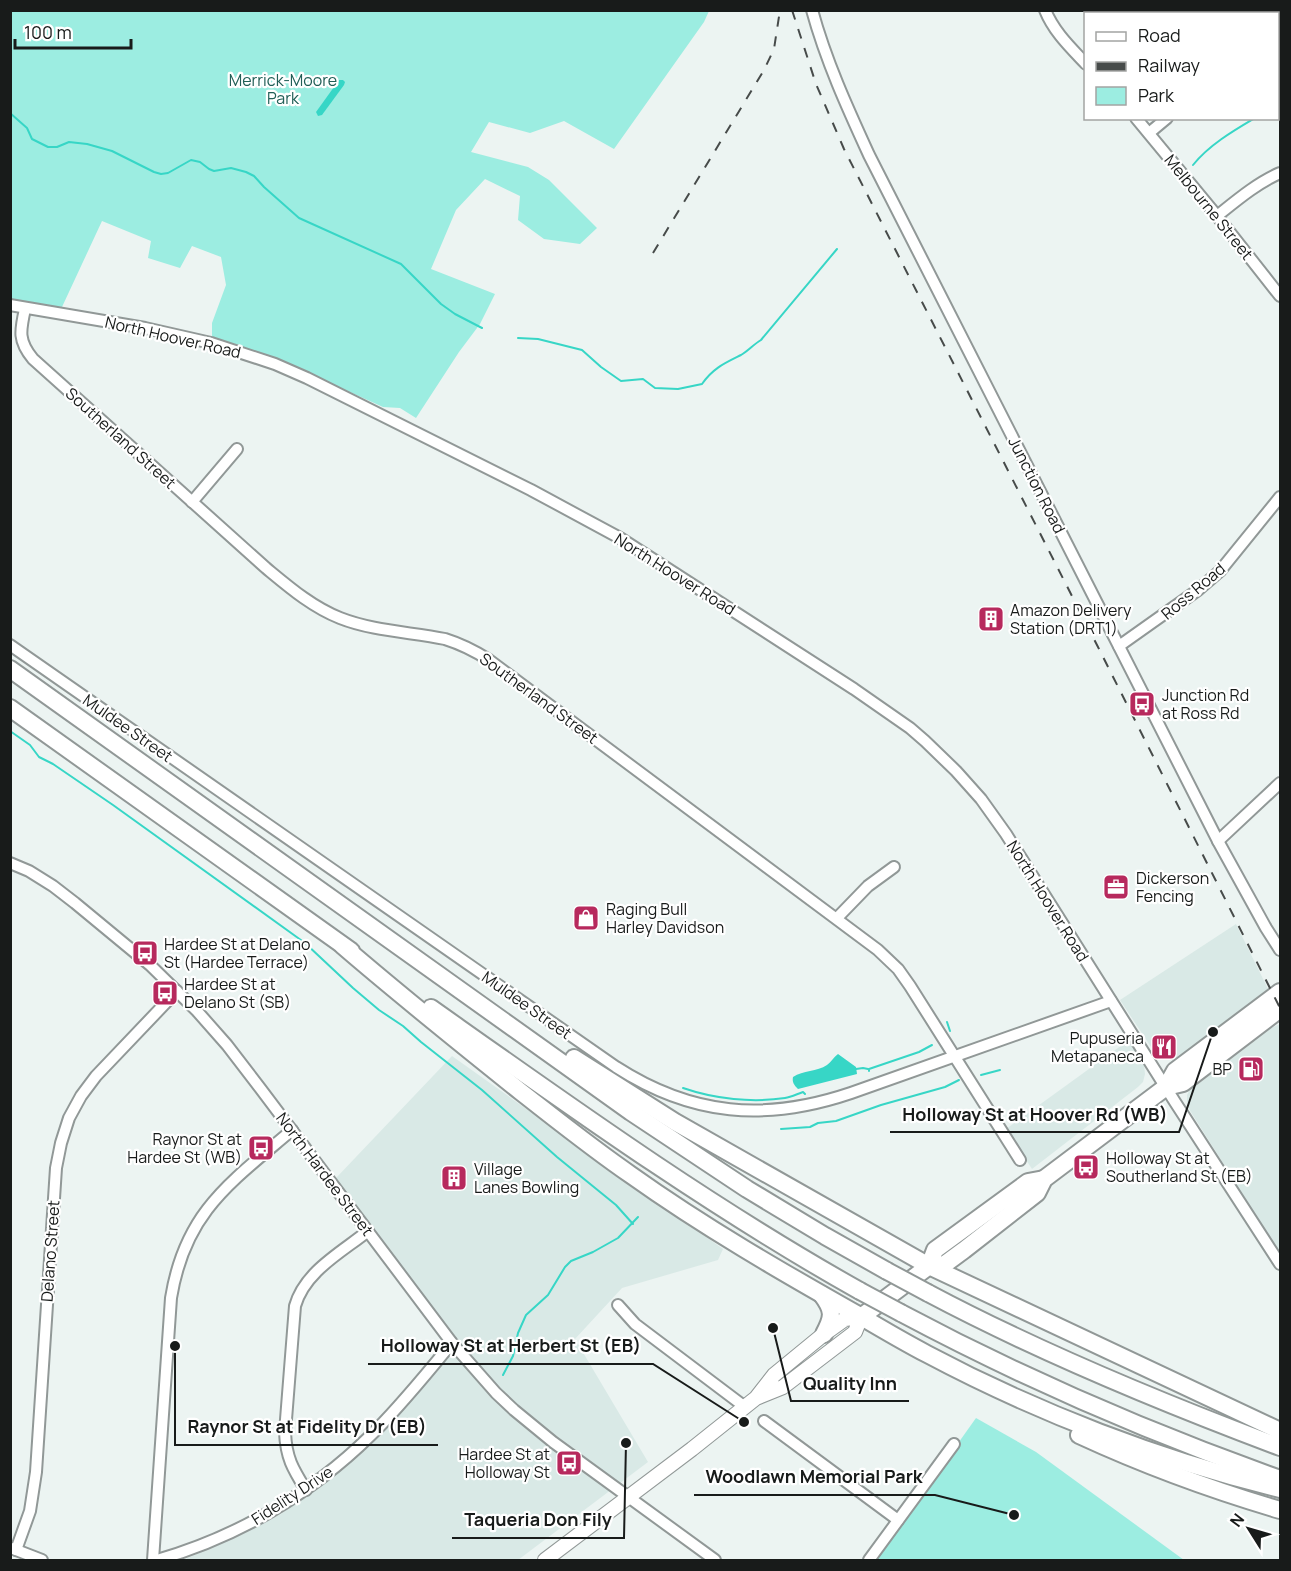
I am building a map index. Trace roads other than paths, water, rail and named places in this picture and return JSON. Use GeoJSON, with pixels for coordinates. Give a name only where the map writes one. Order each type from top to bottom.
{"type":"FeatureCollection","features":[{"type":"Feature","properties":{"kind":"highway"},"geometry":{"type":"LineString","coordinates":[[10,669],[621,1105],[708,1164],[825,1236],[928,1293],[1031,1345],[1163,1402],[1281,1446]]}},
{"type":"Feature","properties":{"kind":"highway"},"geometry":{"type":"LineString","coordinates":[[10,708],[343,946],[672,1176],[810,1262],[901,1313],[1074,1398],[1281,1479]]}},
{"type":"Feature","properties":{"kind":"highway"},"geometry":{"type":"LineString","coordinates":[[343,946],[437,1026],[612,1161],[679,1208],[861,1317],[926,1354],[989,1385],[1087,1426],[1220,1473],[1281,1489]]}},
{"type":"Feature","properties":{"kind":"highway"},"geometry":{"type":"LineString","coordinates":[[929,1266],[935,1250],[1028,1182],[1044,1179],[1166,1087],[1175,1071],[1281,992]]}},
{"type":"Feature","properties":{"kind":"highway"},"geometry":{"type":"LineString","coordinates":[[1166,1087],[1183,1083],[1281,1010]]}},
{"type":"Feature","properties":{"kind":"highway"},"geometry":{"type":"LineString","coordinates":[[494,1014],[539,1036],[675,1122],[929,1266],[1281,1431]]}},
{"type":"Feature","properties":{"kind":"highway"},"geometry":{"type":"LineString","coordinates":[[861,1317],[929,1266],[945,1264],[964,1250],[1037,1193],[1044,1179]]}},
{"type":"Feature","properties":{"kind":"highway"},"geometry":{"type":"LineString","coordinates":[[964,1250],[960,1265],[961,1273],[972,1286]]}},
{"type":"Feature","properties":{"kind":"highway"},"geometry":{"type":"LineString","coordinates":[[822,1294],[829,1304],[831,1315],[824,1334]]}},
{"type":"Feature","properties":{"kind":"highway"},"geometry":{"type":"LineString","coordinates":[[989,1385],[1034,1412],[1114,1450],[1213,1489],[1281,1510]]}},
{"type":"Feature","properties":{"kind":"main road"},"geometry":{"type":"LineString","coordinates":[[545,1560],[750,1403],[774,1375],[824,1334],[845,1319],[861,1317],[855,1332],[783,1387],[750,1403]]}},
{"type":"Feature","properties":{"kind":"street","name":"Junction Road"},"geometry":{"type":"LineString","coordinates":[[813,10],[830,66],[869,155],[1218,842],[1266,928],[1281,950]]}},
{"type":"Feature","properties":{"kind":"street"},"geometry":{"type":"LineString","coordinates":[[1045,10],[1054,29],[1084,59]]}},
{"type":"Feature","properties":{"kind":"street","name":"Melbourne Street"},"geometry":{"type":"LineString","coordinates":[[1138,120],[1281,296]]}},
{"type":"Feature","properties":{"kind":"street"},"geometry":{"type":"LineString","coordinates":[[1149,133],[1165,120]]}},
{"type":"Feature","properties":{"kind":"street"},"geometry":{"type":"LineString","coordinates":[[1217,216],[1268,178],[1281,173]]}},
{"type":"Feature","properties":{"kind":"street","name":"North Hoover Road"},"geometry":{"type":"LineString","coordinates":[[10,306],[169,333],[219,345],[275,364],[307,378],[540,494],[606,530],[864,695],[910,728],[968,784],[990,811],[1281,1264]]}},
{"type":"Feature","properties":{"kind":"street","name":"Southerland Street"},"geometry":{"type":"LineString","coordinates":[[26,309],[21,326],[21,337],[33,359],[292,590],[340,618],[367,626],[457,643],[489,660],[878,950],[898,969],[1020,1160]]}},
{"type":"Feature","properties":{"kind":"street"},"geometry":{"type":"LineString","coordinates":[[192,502],[237,449]]}},
{"type":"Feature","properties":{"kind":"street","name":"Ross Road"},"geometry":{"type":"LineString","coordinates":[[1119,646],[1198,590],[1220,571],[1281,497]]}},
{"type":"Feature","properties":{"kind":"street","name":"Muldee Street"},"geometry":{"type":"LineString","coordinates":[[10,645],[616,1067],[638,1080],[693,1103],[729,1110],[760,1111],[790,1109],[835,1099],[1111,1001]]}},
{"type":"Feature","properties":{"kind":"street"},"geometry":{"type":"LineString","coordinates":[[1218,842],[1281,783]]}},
{"type":"Feature","properties":{"kind":"street","name":"North Hardee Street"},"geometry":{"type":"LineString","coordinates":[[11,865],[29,871],[61,892],[142,959],[197,1011],[227,1045],[479,1376],[514,1410],[553,1442],[715,1560]]}},
{"type":"Feature","properties":{"kind":"street"},"geometry":{"type":"LineString","coordinates":[[837,918],[868,886],[894,867]]}},
{"type":"Feature","properties":{"kind":"street","name":"Delano Street"},"geometry":{"type":"LineString","coordinates":[[13,1549],[30,1511],[36,1472],[56,1168],[61,1143],[69,1118],[81,1095],[96,1076],[177,991]]}},
{"type":"Feature","properties":{"kind":"street"},"geometry":{"type":"LineString","coordinates":[[155,1560],[171,1298],[181,1258],[190,1236],[219,1194],[247,1167],[292,1130]]}},
{"type":"Feature","properties":{"kind":"street"},"geometry":{"type":"LineString","coordinates":[[306,1490],[286,1452],[295,1306],[309,1279],[368,1231]]}},
{"type":"Feature","properties":{"kind":"street"},"geometry":{"type":"LineString","coordinates":[[618,1305],[635,1324],[750,1403]]}},
{"type":"Feature","properties":{"kind":"street","name":"Fidelity Drive"},"geometry":{"type":"LineString","coordinates":[[155,1560],[210,1541],[243,1526],[306,1490],[342,1462],[370,1436],[399,1406],[452,1343]]}},
{"type":"Feature","properties":{"kind":"street"},"geometry":{"type":"LineString","coordinates":[[764,1421],[898,1520]]}},
{"type":"Feature","properties":{"kind":"street"},"geometry":{"type":"LineString","coordinates":[[869,1560],[954,1444]]}},
{"type":"Feature","properties":{"kind":"street"},"geometry":{"type":"LineString","coordinates":[[13,1549],[42,1560]]}},
{"type":"Feature","properties":{"kind":"water"},"geometry":{"type":"Polygon","coordinates":[[[339,80],[345,82],[344,85],[322,115],[318,116],[316,112],[339,80]]]}},
{"type":"Feature","properties":{"kind":"water"},"geometry":{"type":"Polygon","coordinates":[[[838,1054],[856,1067],[857,1074],[798,1089],[795,1086],[793,1077],[823,1067],[838,1054]]]}},
{"type":"Feature","properties":{"kind":"waterway"},"geometry":{"type":"LineString","coordinates":[[10,113],[27,128],[32,139],[48,147],[57,147],[69,142],[87,144],[112,151],[161,174],[168,173],[191,160],[200,162],[214,171],[231,168],[246,172],[254,176],[299,218],[401,264],[441,304],[482,328]]}},
{"type":"Feature","properties":{"kind":"waterway"},"geometry":{"type":"LineString","coordinates":[[1193,165],[1214,145],[1252,120]]}},
{"type":"Feature","properties":{"kind":"waterway"},"geometry":{"type":"LineString","coordinates":[[518,338],[538,339],[582,350],[621,381],[643,379],[655,388],[678,389],[702,384],[715,370],[761,340],[837,249]]}},
{"type":"Feature","properties":{"kind":"waterway"},"geometry":{"type":"LineString","coordinates":[[10,731],[30,745],[39,757],[113,805],[305,943],[379,1010],[403,1026],[482,1090],[557,1157],[616,1205],[633,1224]]}},
{"type":"Feature","properties":{"kind":"waterway"},"geometry":{"type":"LineString","coordinates":[[947,1022],[950,1031]]}},
{"type":"Feature","properties":{"kind":"waterway"},"geometry":{"type":"LineString","coordinates":[[869,1071],[869,1069],[919,1052],[932,1045]]}},
{"type":"Feature","properties":{"kind":"waterway"},"geometry":{"type":"LineString","coordinates":[[856,1069],[868,1069]]}},
{"type":"Feature","properties":{"kind":"waterway"},"geometry":{"type":"LineString","coordinates":[[981,1075],[1000,1070]]}},
{"type":"Feature","properties":{"kind":"waterway"},"geometry":{"type":"LineString","coordinates":[[781,1129],[810,1127],[818,1123],[836,1121],[881,1105],[945,1087],[959,1080]]}},
{"type":"Feature","properties":{"kind":"waterway"},"geometry":{"type":"LineString","coordinates":[[683,1088],[721,1097],[747,1100],[785,1098],[803,1092],[805,1094]]}},
{"type":"Feature","properties":{"kind":"waterway"},"geometry":{"type":"LineString","coordinates":[[503,1375],[513,1356],[518,1333],[526,1315],[548,1295],[565,1267],[571,1261],[618,1238],[638,1217]]}},
{"type":"Feature","properties":{"kind":"railway"},"geometry":{"type":"LineString","coordinates":[[653,253],[764,70],[774,49],[780,10]]}},
{"type":"Feature","properties":{"kind":"railway"},"geometry":{"type":"LineString","coordinates":[[792,10],[816,84],[844,149],[1280,1008]]}},
{"type":"Feature","properties":{"kind":"place","name":"Amazon Delivery Station (DRT1)"},"geometry":{"type":"Point","coordinates":[991,619]}},
{"type":"Feature","properties":{"kind":"place","name":"Junction Rd at Ross Rd"},"geometry":{"type":"Point","coordinates":[1142,704]}},
{"type":"Feature","properties":{"kind":"place","name":"Dickerson Fencing"},"geometry":{"type":"Point","coordinates":[1116,887]}},
{"type":"Feature","properties":{"kind":"place","name":"Raging Bull Harley Davidson"},"geometry":{"type":"Point","coordinates":[586,918]}},
{"type":"Feature","properties":{"kind":"place","name":"Hardee St at Delano St (Hardee Terrace)"},"geometry":{"type":"Point","coordinates":[145,953]}},
{"type":"Feature","properties":{"kind":"place","name":"Hardee St at Delano St (SB)"},"geometry":{"type":"Point","coordinates":[165,993]}},
{"type":"Feature","properties":{"kind":"place","name":"Holloway St at Hoover Rd (WB)"},"geometry":{"type":"Point","coordinates":[1213,1032]}},
{"type":"Feature","properties":{"kind":"place","name":"Pupuseria Metapaneca"},"geometry":{"type":"Point","coordinates":[1164,1047]}},
{"type":"Feature","properties":{"kind":"place","name":"BP"},"geometry":{"type":"Point","coordinates":[1251,1069]}},
{"type":"Feature","properties":{"kind":"place","name":"Raynor St at Hardee St (WB)"},"geometry":{"type":"Point","coordinates":[261,1148]}},
{"type":"Feature","properties":{"kind":"place","name":"Holloway St at Southerland St (EB)"},"geometry":{"type":"Point","coordinates":[1086,1167]}},
{"type":"Feature","properties":{"kind":"place","name":"Village Lanes Bowling"},"geometry":{"type":"Point","coordinates":[454,1178]}},
{"type":"Feature","properties":{"kind":"place","name":"Quality Inn"},"geometry":{"type":"Point","coordinates":[773,1328]}},
{"type":"Feature","properties":{"kind":"place","name":"Raynor St at Fidelity Dr (EB)"},"geometry":{"type":"Point","coordinates":[175,1346]}},
{"type":"Feature","properties":{"kind":"place","name":"Holloway St at Herbert St (EB)"},"geometry":{"type":"Point","coordinates":[744,1422]}},
{"type":"Feature","properties":{"kind":"place","name":"Taqueria Don Fily"},"geometry":{"type":"Point","coordinates":[626,1443]}},
{"type":"Feature","properties":{"kind":"place","name":"Hardee St at Holloway St"},"geometry":{"type":"Point","coordinates":[569,1463]}},
{"type":"Feature","properties":{"kind":"place","name":"Woodlawn Memorial Park"},"geometry":{"type":"Point","coordinates":[1014,1515]}},
{"type":"Feature","properties":{"kind":"park label","name":"Merrick-Moore Park"},"geometry":{"type":"Point","coordinates":[283,89]}}]}
